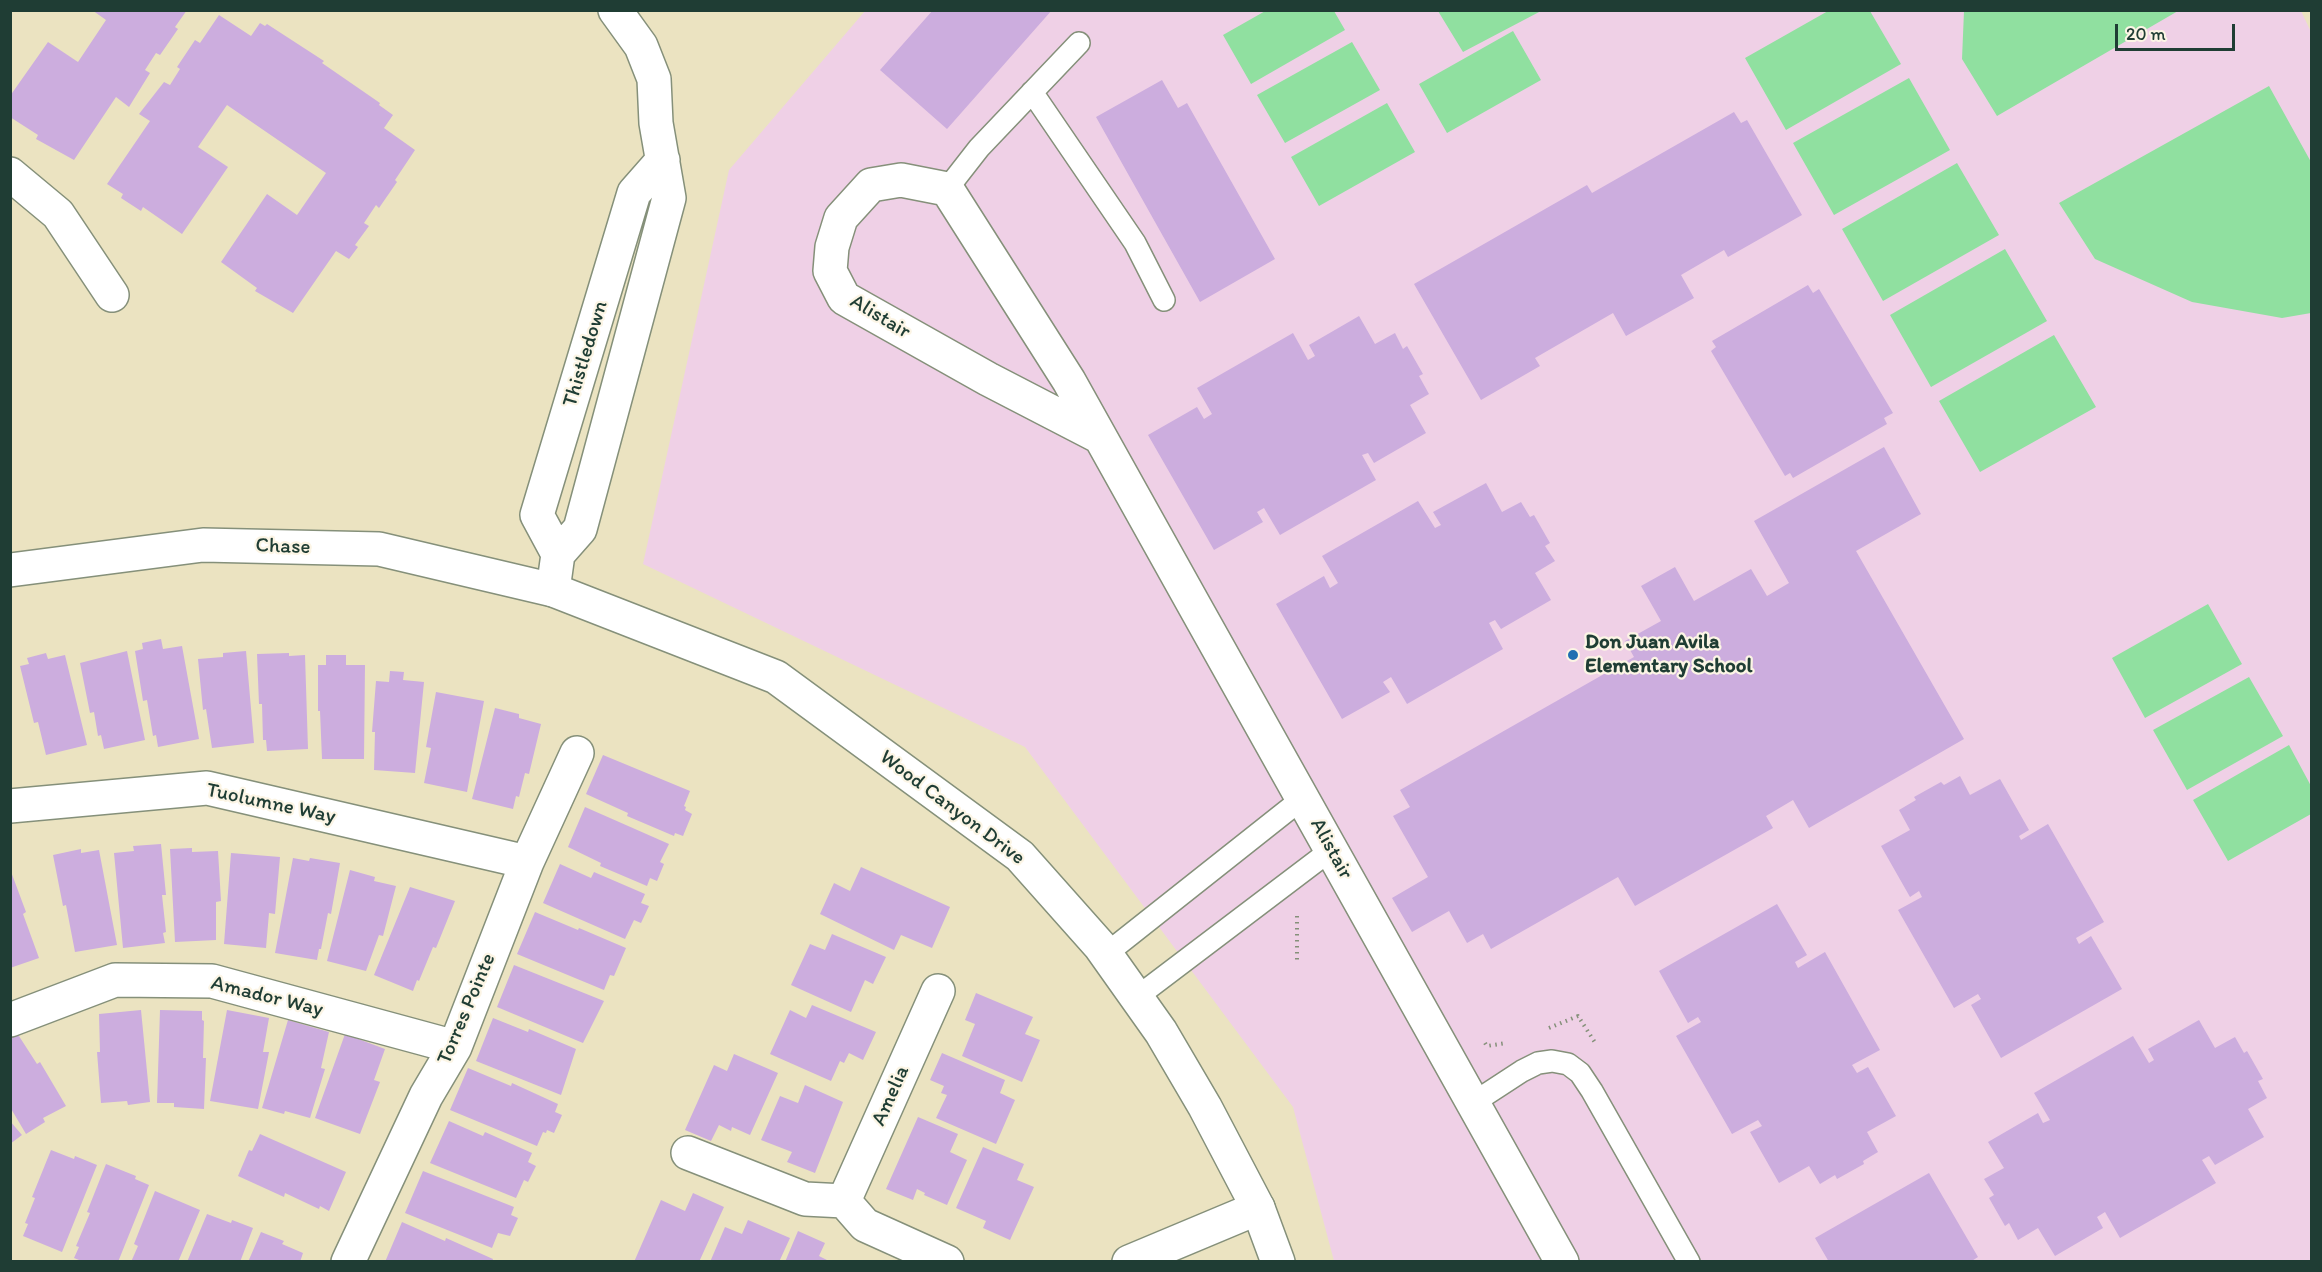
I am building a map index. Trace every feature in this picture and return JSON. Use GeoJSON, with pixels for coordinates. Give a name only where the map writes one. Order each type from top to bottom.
{"type":"FeatureCollection","features":[{"type":"Feature","properties":{"kind":"street","name":"Thistledown"},"geometry":{"type":"LineString","coordinates":[[615,10],[641,46],[654,79],[656,123],[663,160],[669,198],[580,529],[558,554],[537,515],[634,193],[663,160]]}},
{"type":"Feature","properties":{"kind":"street"},"geometry":{"type":"LineString","coordinates":[[10,174],[58,214],[112,295]]}},
{"type":"Feature","properties":{"kind":"street","name":"Alistair"},"geometry":{"type":"LineString","coordinates":[[1100,437],[988,379],[844,298],[830,271],[832,247],[841,218],[871,185],[901,180],[946,189],[1068,381],[1100,437],[1303,798],[1562,1262]]}},
{"type":"Feature","properties":{"kind":"street","name":"Chase"},"geometry":{"type":"LineString","coordinates":[[10,570],[203,545],[379,549],[553,590]]}},
{"type":"Feature","properties":{"kind":"street"},"geometry":{"type":"LineString","coordinates":[[553,590],[558,554]]}},
{"type":"Feature","properties":{"kind":"street","name":"Wood Canyon Drive"},"geometry":{"type":"LineString","coordinates":[[553,590],[776,676],[1020,856],[1106,954],[1161,1032],[1206,1107],[1258,1208],[1278,1262]]}},
{"type":"Feature","properties":{"kind":"street","name":"Torres Pointe"},"geometry":{"type":"LineString","coordinates":[[348,1262],[426,1096],[455,1047],[527,862],[577,753]]}},
{"type":"Feature","properties":{"kind":"street","name":"Tuolumne Way"},"geometry":{"type":"LineString","coordinates":[[10,806],[207,788],[527,862]]}},
{"type":"Feature","properties":{"kind":"street","name":"Amador Way"},"geometry":{"type":"LineString","coordinates":[[10,1020],[115,980],[212,981],[455,1047]]}},
{"type":"Feature","properties":{"kind":"street","name":"Amelia"},"geometry":{"type":"LineString","coordinates":[[844,1201],[938,991]]}},
{"type":"Feature","properties":{"kind":"street"},"geometry":{"type":"LineString","coordinates":[[687,1153],[805,1199],[844,1201],[865,1225],[947,1262]]}},
{"type":"Feature","properties":{"kind":"street"},"geometry":{"type":"LineString","coordinates":[[1129,1262],[1258,1208]]}},
{"type":"Feature","properties":{"kind":"lane"},"geometry":{"type":"LineString","coordinates":[[946,189],[979,148],[1079,43]]}},
{"type":"Feature","properties":{"kind":"lane"},"geometry":{"type":"LineString","coordinates":[[1032,92],[1135,243],[1164,300]]}},
{"type":"Feature","properties":{"kind":"lane"},"geometry":{"type":"LineString","coordinates":[[1106,954],[1303,798]]}},
{"type":"Feature","properties":{"kind":"lane"},"geometry":{"type":"LineString","coordinates":[[1137,997],[1331,850]]}},
{"type":"Feature","properties":{"kind":"lane"},"geometry":{"type":"LineString","coordinates":[[1473,1103],[1522,1071],[1538,1064],[1552,1061],[1568,1064],[1580,1073],[1592,1091],[1689,1262]]}},
{"type":"Feature","properties":{"kind":"path"},"geometry":{"type":"LineString","coordinates":[[1297,910],[1297,963]]}},
{"type":"Feature","properties":{"kind":"shaded area","name":"Don Juan Avila Elementary School"},"geometry":{"type":"Polygon","coordinates":[[[865,11],[2301,11],[2312,34],[2311,1261],[1334,1261],[1293,1107],[1025,747],[643,564],[729,170],[865,11]]]}},
{"type":"Feature","properties":{"kind":"green space"},"geometry":{"type":"Polygon","coordinates":[[[1267,10],[1334,11],[1345,30],[1251,84],[1223,35],[1267,10]]]}},
{"type":"Feature","properties":{"kind":"green space"},"geometry":{"type":"Polygon","coordinates":[[[1964,10],[2178,11],[1997,116],[1962,59],[1964,10]]]}},
{"type":"Feature","properties":{"kind":"green space"},"geometry":{"type":"Polygon","coordinates":[[[1438,11],[1541,11],[1463,52],[1438,11]]]}},
{"type":"Feature","properties":{"kind":"green space"},"geometry":{"type":"Polygon","coordinates":[[[1828,11],[1870,11],[1901,64],[1786,130],[1745,58],[1828,11]]]}},
{"type":"Feature","properties":{"kind":"green space"},"geometry":{"type":"Polygon","coordinates":[[[1513,31],[1541,80],[1447,133],[1419,84],[1513,31]]]}},
{"type":"Feature","properties":{"kind":"green space"},"geometry":{"type":"Polygon","coordinates":[[[1352,42],[1380,90],[1285,143],[1257,95],[1352,42]]]}},
{"type":"Feature","properties":{"kind":"green space"},"geometry":{"type":"Polygon","coordinates":[[[1909,78],[1950,150],[1834,215],[1793,143],[1909,78]]]}},
{"type":"Feature","properties":{"kind":"green space"},"geometry":{"type":"Polygon","coordinates":[[[2269,86],[2311,162],[2311,313],[2282,318],[2192,302],[2095,259],[2059,203],[2269,86]]]}},
{"type":"Feature","properties":{"kind":"green space"},"geometry":{"type":"Polygon","coordinates":[[[1387,103],[1415,152],[1319,206],[1291,157],[1387,103]]]}},
{"type":"Feature","properties":{"kind":"green space"},"geometry":{"type":"Polygon","coordinates":[[[1957,163],[1999,235],[1883,301],[1842,229],[1957,163]]]}},
{"type":"Feature","properties":{"kind":"green space"},"geometry":{"type":"Polygon","coordinates":[[[2005,249],[2047,321],[1931,387],[1890,315],[2005,249]]]}},
{"type":"Feature","properties":{"kind":"green space"},"geometry":{"type":"Polygon","coordinates":[[[2054,335],[2096,407],[1980,472],[1939,401],[2054,335]]]}},
{"type":"Feature","properties":{"kind":"green space"},"geometry":{"type":"Polygon","coordinates":[[[2208,604],[2242,664],[2145,718],[2112,658],[2208,604]]]}},
{"type":"Feature","properties":{"kind":"green space"},"geometry":{"type":"Polygon","coordinates":[[[2249,677],[2283,736],[2187,790],[2153,730],[2249,677]]]}},
{"type":"Feature","properties":{"kind":"green space"},"geometry":{"type":"Polygon","coordinates":[[[2289,745],[2311,786],[2311,814],[2228,861],[2193,800],[2289,745]]]}},
{"type":"Feature","properties":{"kind":"building"},"geometry":{"type":"Polygon","coordinates":[[[92,10],[187,10],[175,27],[178,29],[160,55],[156,53],[145,70],[150,73],[129,107],[116,97],[74,160],[36,139],[38,135],[10,117],[10,96],[48,42],[78,62],[106,20],[92,10]]]}},
{"type":"Feature","properties":{"kind":"building"},"geometry":{"type":"Polygon","coordinates":[[[933,10],[1052,10],[947,129],[880,70],[933,10]]]}},
{"type":"Feature","properties":{"kind":"building"},"geometry":{"type":"Polygon","coordinates":[[[219,15],[251,36],[260,23],[265,26],[267,24],[324,61],[322,63],[380,103],[379,105],[393,115],[384,128],[415,150],[379,208],[376,205],[364,223],[369,226],[355,245],[358,247],[349,259],[336,251],[293,313],[255,291],[257,288],[221,262],[267,194],[297,215],[326,173],[227,105],[198,147],[228,167],[182,234],[143,207],[141,211],[121,198],[123,194],[107,184],[150,121],[139,114],[164,82],[170,85],[180,69],[177,67],[195,40],[200,43],[219,15]]]}},
{"type":"Feature","properties":{"kind":"building"},"geometry":{"type":"Polygon","coordinates":[[[1162,80],[1178,108],[1187,103],[1275,259],[1200,302],[1096,117],[1162,80]]]}},
{"type":"Feature","properties":{"kind":"building"},"geometry":{"type":"Polygon","coordinates":[[[1734,112],[1741,123],[1747,120],[1802,215],[1728,257],[1724,250],[1681,275],[1694,298],[1626,336],[1613,313],[1535,358],[1540,366],[1481,400],[1414,284],[1587,185],[1592,193],[1734,112]]]}},
{"type":"Feature","properties":{"kind":"building"},"geometry":{"type":"Polygon","coordinates":[[[1808,285],[1813,293],[1819,289],[1893,413],[1884,418],[1887,424],[1793,478],[1790,473],[1785,476],[1711,351],[1716,347],[1712,341],[1808,285]]]}},
{"type":"Feature","properties":{"kind":"building"},"geometry":{"type":"Polygon","coordinates":[[[1359,316],[1375,344],[1395,333],[1403,349],[1407,346],[1423,374],[1419,376],[1429,394],[1410,405],[1426,433],[1374,463],[1368,453],[1362,455],[1376,480],[1280,535],[1264,508],[1257,512],[1263,522],[1214,550],[1148,435],[1197,407],[1204,419],[1212,414],[1197,388],[1293,333],[1308,360],[1315,356],[1309,345],[1359,316]]]}},
{"type":"Feature","properties":{"kind":"building"},"geometry":{"type":"Polygon","coordinates":[[[1884,447],[1921,514],[1856,551],[1964,739],[1809,828],[1793,800],[1766,816],[1773,828],[1635,906],[1618,877],[1491,949],[1483,934],[1467,943],[1449,911],[1412,932],[1392,898],[1428,877],[1393,816],[1410,807],[1400,790],[1634,657],[1625,641],[1661,621],[1641,586],[1675,567],[1694,601],[1751,569],[1767,596],[1789,583],[1754,521],[1884,447]]]}},
{"type":"Feature","properties":{"kind":"building"},"geometry":{"type":"Polygon","coordinates":[[[1486,483],[1502,512],[1521,502],[1530,517],[1534,515],[1550,543],[1545,546],[1555,561],[1535,573],[1551,600],[1501,629],[1495,620],[1489,623],[1503,649],[1407,704],[1391,677],[1383,682],[1390,692],[1342,719],[1276,604],[1324,576],[1330,588],[1338,583],[1322,556],[1418,501],[1435,528],[1441,525],[1433,512],[1486,483]]]}},
{"type":"Feature","properties":{"kind":"building"},"geometry":{"type":"Polygon","coordinates":[[[161,639],[163,649],[182,646],[199,739],[158,747],[156,735],[153,736],[147,700],[143,701],[135,651],[143,649],[142,643],[161,639]]]}},
{"type":"Feature","properties":{"kind":"building"},"geometry":{"type":"Polygon","coordinates":[[[127,651],[145,740],[104,749],[101,735],[98,736],[94,712],[90,713],[80,663],[127,651]]]}},
{"type":"Feature","properties":{"kind":"building"},"geometry":{"type":"Polygon","coordinates":[[[246,651],[254,743],[212,748],[206,709],[203,710],[198,659],[223,657],[223,653],[246,651]]]}},
{"type":"Feature","properties":{"kind":"building"},"geometry":{"type":"Polygon","coordinates":[[[46,653],[48,659],[65,655],[87,745],[46,755],[38,722],[34,723],[20,666],[29,664],[27,658],[46,653]]]}},
{"type":"Feature","properties":{"kind":"building"},"geometry":{"type":"Polygon","coordinates":[[[289,653],[289,656],[305,655],[308,749],[267,751],[266,740],[263,740],[262,704],[259,704],[257,654],[289,653]]]}},
{"type":"Feature","properties":{"kind":"building"},"geometry":{"type":"Polygon","coordinates":[[[326,655],[346,655],[346,665],[365,665],[364,759],[322,759],[320,711],[318,711],[318,665],[326,665],[326,655]]]}},
{"type":"Feature","properties":{"kind":"building"},"geometry":{"type":"Polygon","coordinates":[[[390,671],[404,672],[403,680],[424,682],[415,773],[374,770],[375,732],[372,732],[376,681],[389,682],[390,671]]]}},
{"type":"Feature","properties":{"kind":"building"},"geometry":{"type":"Polygon","coordinates":[[[436,692],[484,701],[467,792],[424,783],[431,748],[426,747],[436,692]]]}},
{"type":"Feature","properties":{"kind":"building"},"geometry":{"type":"Polygon","coordinates":[[[495,708],[519,714],[519,718],[541,724],[529,774],[525,773],[519,797],[516,796],[513,809],[472,799],[495,708]]]}},
{"type":"Feature","properties":{"kind":"building"},"geometry":{"type":"Polygon","coordinates":[[[603,755],[690,791],[684,806],[685,810],[692,814],[683,836],[675,833],[674,836],[627,816],[628,813],[586,794],[603,755]]]}},
{"type":"Feature","properties":{"kind":"building"},"geometry":{"type":"Polygon","coordinates":[[[1960,776],[1970,795],[2000,779],[2029,830],[2019,836],[2021,840],[2048,824],[2104,922],[2076,938],[2079,944],[2091,936],[2122,989],[2001,1058],[1971,1005],[1981,999],[1978,994],[1954,1008],[1898,910],[1922,897],[1919,891],[1910,897],[1881,846],[1910,830],[1899,810],[1916,800],[1914,797],[1941,782],[1944,785],[1960,776]]]}},
{"type":"Feature","properties":{"kind":"building"},"geometry":{"type":"Polygon","coordinates":[[[585,807],[669,844],[660,862],[664,864],[657,881],[650,878],[647,886],[600,866],[601,863],[568,847],[585,807]]]}},
{"type":"Feature","properties":{"kind":"building"},"geometry":{"type":"Polygon","coordinates":[[[161,844],[166,895],[162,895],[165,943],[123,948],[114,853],[134,851],[133,846],[161,844]]]}},
{"type":"Feature","properties":{"kind":"building"},"geometry":{"type":"Polygon","coordinates":[[[192,848],[192,852],[218,851],[221,901],[216,902],[216,940],[175,942],[170,849],[192,848]]]}},
{"type":"Feature","properties":{"kind":"building"},"geometry":{"type":"Polygon","coordinates":[[[81,849],[81,853],[99,850],[117,945],[75,952],[53,855],[81,849]]]}},
{"type":"Feature","properties":{"kind":"building"},"geometry":{"type":"Polygon","coordinates":[[[231,853],[280,857],[275,914],[269,913],[266,948],[224,944],[231,853]]]}},
{"type":"Feature","properties":{"kind":"building"},"geometry":{"type":"Polygon","coordinates":[[[293,858],[340,863],[331,914],[328,913],[317,960],[275,953],[293,858]]]}},
{"type":"Feature","properties":{"kind":"building"},"geometry":{"type":"Polygon","coordinates":[[[560,864],[591,878],[594,872],[645,894],[641,903],[649,906],[641,923],[634,920],[625,939],[543,903],[560,864]]]}},
{"type":"Feature","properties":{"kind":"building"},"geometry":{"type":"Polygon","coordinates":[[[861,867],[950,907],[932,948],[901,935],[894,950],[820,914],[834,883],[850,891],[861,867]]]}},
{"type":"Feature","properties":{"kind":"building"},"geometry":{"type":"Polygon","coordinates":[[[10,869],[26,912],[23,914],[39,958],[10,968],[10,869]]]}},
{"type":"Feature","properties":{"kind":"building"},"geometry":{"type":"Polygon","coordinates":[[[350,870],[375,877],[374,881],[396,886],[383,936],[379,935],[366,971],[327,961],[350,870]]]}},
{"type":"Feature","properties":{"kind":"building"},"geometry":{"type":"Polygon","coordinates":[[[410,887],[455,901],[436,948],[433,947],[413,991],[374,975],[410,887]]]}},
{"type":"Feature","properties":{"kind":"building"},"geometry":{"type":"Polygon","coordinates":[[[1777,904],[1807,955],[1795,962],[1798,968],[1825,952],[1880,1050],[1852,1065],[1857,1073],[1868,1067],[1896,1116],[1867,1132],[1878,1152],[1863,1161],[1864,1164],[1837,1179],[1835,1175],[1820,1184],[1809,1166],[1779,1183],[1750,1132],[1762,1126],[1758,1120],[1732,1134],[1676,1036],[1701,1022],[1698,1017],[1688,1023],[1659,971],[1777,904]]]}},
{"type":"Feature","properties":{"kind":"building"},"geometry":{"type":"Polygon","coordinates":[[[535,912],[626,948],[614,976],[610,975],[604,990],[517,954],[535,912]]]}},
{"type":"Feature","properties":{"kind":"building"},"geometry":{"type":"Polygon","coordinates":[[[832,934],[886,957],[873,984],[865,980],[851,1012],[791,985],[810,944],[825,950],[832,934]]]}},
{"type":"Feature","properties":{"kind":"building"},"geometry":{"type":"Polygon","coordinates":[[[514,965],[604,1001],[583,1043],[497,1007],[514,965]]]}},
{"type":"Feature","properties":{"kind":"building"},"geometry":{"type":"Polygon","coordinates":[[[976,993],[1033,1017],[1025,1034],[1040,1040],[1022,1082],[962,1056],[975,1024],[965,1020],[976,993]]]}},
{"type":"Feature","properties":{"kind":"building"},"geometry":{"type":"Polygon","coordinates":[[[812,1005],[876,1032],[863,1060],[849,1053],[844,1063],[840,1061],[831,1081],[770,1054],[790,1010],[806,1018],[812,1005]]]}},
{"type":"Feature","properties":{"kind":"building"},"geometry":{"type":"Polygon","coordinates":[[[141,1010],[150,1102],[128,1105],[127,1101],[101,1103],[97,1052],[100,1052],[99,1014],[141,1010]]]}},
{"type":"Feature","properties":{"kind":"building"},"geometry":{"type":"Polygon","coordinates":[[[160,1010],[202,1011],[203,1058],[206,1058],[204,1109],[174,1107],[174,1103],[157,1103],[160,1010]]]}},
{"type":"Feature","properties":{"kind":"building"},"geometry":{"type":"Polygon","coordinates":[[[227,1010],[269,1018],[263,1052],[269,1052],[258,1109],[210,1101],[227,1010]]]}},
{"type":"Feature","properties":{"kind":"building"},"geometry":{"type":"Polygon","coordinates":[[[493,1018],[528,1032],[529,1029],[576,1049],[561,1095],[476,1061],[493,1018]]]}},
{"type":"Feature","properties":{"kind":"building"},"geometry":{"type":"Polygon","coordinates":[[[288,1020],[329,1032],[321,1068],[325,1069],[310,1118],[262,1108],[288,1020]]]}},
{"type":"Feature","properties":{"kind":"building"},"geometry":{"type":"Polygon","coordinates":[[[2199,1020],[2215,1048],[2235,1037],[2244,1053],[2247,1051],[2263,1079],[2258,1081],[2267,1098],[2248,1109],[2264,1137],[2215,1165],[2209,1156],[2202,1160],[2216,1183],[2120,1238],[2105,1212],[2097,1217],[2103,1228],[2055,1256],[2038,1228],[2018,1240],[2009,1223],[2005,1226],[1989,1198],[1994,1195],[1984,1179],[2004,1168],[1988,1142],[2038,1113],[2043,1123],[2050,1120],[2034,1093],[2133,1036],[2149,1063],[2154,1060],[2148,1049],[2199,1020]]]}},
{"type":"Feature","properties":{"kind":"building"},"geometry":{"type":"Polygon","coordinates":[[[17,1033],[37,1064],[40,1062],[66,1106],[43,1118],[45,1122],[26,1134],[10,1107],[10,1037],[17,1033]]]}},
{"type":"Feature","properties":{"kind":"building"},"geometry":{"type":"Polygon","coordinates":[[[345,1034],[385,1049],[374,1080],[380,1082],[360,1134],[315,1118],[345,1034]]]}},
{"type":"Feature","properties":{"kind":"building"},"geometry":{"type":"Polygon","coordinates":[[[942,1053],[1005,1080],[1000,1093],[1015,1100],[996,1144],[936,1118],[947,1095],[941,1093],[944,1086],[930,1080],[942,1053]]]}},
{"type":"Feature","properties":{"kind":"building"},"geometry":{"type":"Polygon","coordinates":[[[734,1054],[778,1073],[750,1135],[732,1127],[731,1131],[719,1125],[711,1141],[685,1130],[714,1065],[727,1071],[734,1054]]]}},
{"type":"Feature","properties":{"kind":"building"},"geometry":{"type":"Polygon","coordinates":[[[468,1068],[511,1086],[512,1083],[558,1104],[555,1112],[562,1115],[554,1133],[547,1130],[546,1133],[543,1132],[537,1146],[450,1110],[468,1068]]]}},
{"type":"Feature","properties":{"kind":"building"},"geometry":{"type":"Polygon","coordinates":[[[805,1085],[843,1102],[815,1173],[787,1162],[792,1152],[761,1140],[780,1096],[798,1103],[805,1085]]]}},
{"type":"Feature","properties":{"kind":"building"},"geometry":{"type":"Polygon","coordinates":[[[918,1117],[958,1134],[950,1152],[967,1160],[947,1205],[924,1195],[925,1193],[917,1189],[913,1200],[886,1189],[918,1117]]]}},
{"type":"Feature","properties":{"kind":"building"},"geometry":{"type":"Polygon","coordinates":[[[10,1121],[22,1135],[10,1144],[10,1121]]]}},
{"type":"Feature","properties":{"kind":"building"},"geometry":{"type":"Polygon","coordinates":[[[449,1121],[483,1136],[485,1132],[532,1153],[528,1162],[536,1166],[528,1182],[524,1180],[516,1198],[430,1163],[449,1121]]]}},
{"type":"Feature","properties":{"kind":"building"},"geometry":{"type":"Polygon","coordinates":[[[260,1134],[346,1172],[329,1211],[320,1206],[319,1209],[285,1193],[284,1197],[238,1176],[249,1150],[252,1151],[260,1134]]]}},
{"type":"Feature","properties":{"kind":"building"},"geometry":{"type":"Polygon","coordinates":[[[983,1147],[1024,1164],[1017,1180],[1034,1187],[1010,1240],[983,1228],[986,1221],[956,1208],[983,1147]]]}},
{"type":"Feature","properties":{"kind":"building"},"geometry":{"type":"Polygon","coordinates":[[[51,1150],[97,1165],[62,1252],[23,1236],[28,1224],[25,1223],[35,1198],[32,1197],[51,1150]]]}},
{"type":"Feature","properties":{"kind":"building"},"geometry":{"type":"Polygon","coordinates":[[[106,1164],[136,1176],[135,1179],[149,1185],[118,1262],[84,1262],[74,1258],[79,1247],[76,1246],[90,1213],[87,1212],[106,1164]]]}},
{"type":"Feature","properties":{"kind":"building"},"geometry":{"type":"Polygon","coordinates":[[[423,1171],[514,1207],[511,1215],[518,1218],[510,1236],[498,1233],[492,1248],[405,1213],[423,1171]]]}},
{"type":"Feature","properties":{"kind":"building"},"geometry":{"type":"Polygon","coordinates":[[[1929,1173],[1978,1257],[1970,1262],[1829,1262],[1815,1238],[1929,1173]]]}},
{"type":"Feature","properties":{"kind":"building"},"geometry":{"type":"Polygon","coordinates":[[[155,1191],[200,1210],[178,1262],[131,1262],[138,1246],[134,1244],[155,1191]]]}},
{"type":"Feature","properties":{"kind":"building"},"geometry":{"type":"Polygon","coordinates":[[[693,1193],[724,1207],[699,1262],[634,1262],[661,1200],[685,1211],[693,1193]]]}},
{"type":"Feature","properties":{"kind":"building"},"geometry":{"type":"Polygon","coordinates":[[[207,1214],[253,1228],[240,1262],[187,1262],[207,1214]]]}},
{"type":"Feature","properties":{"kind":"building"},"geometry":{"type":"Polygon","coordinates":[[[748,1220],[790,1238],[779,1262],[710,1262],[725,1227],[742,1234],[748,1220]]]}},
{"type":"Feature","properties":{"kind":"building"},"geometry":{"type":"Polygon","coordinates":[[[402,1222],[445,1241],[446,1238],[493,1259],[492,1262],[385,1262],[402,1222]]]}},
{"type":"Feature","properties":{"kind":"building"},"geometry":{"type":"Polygon","coordinates":[[[798,1231],[825,1243],[819,1256],[831,1262],[785,1262],[798,1231]]]}},
{"type":"Feature","properties":{"kind":"building"},"geometry":{"type":"Polygon","coordinates":[[[261,1232],[284,1241],[282,1244],[303,1253],[300,1262],[248,1262],[261,1232]]]}},
{"type":"Feature","properties":{"kind":"place","name":"Don Juan Avila Elementary School"},"geometry":{"type":"Point","coordinates":[1573,655]}}]}
